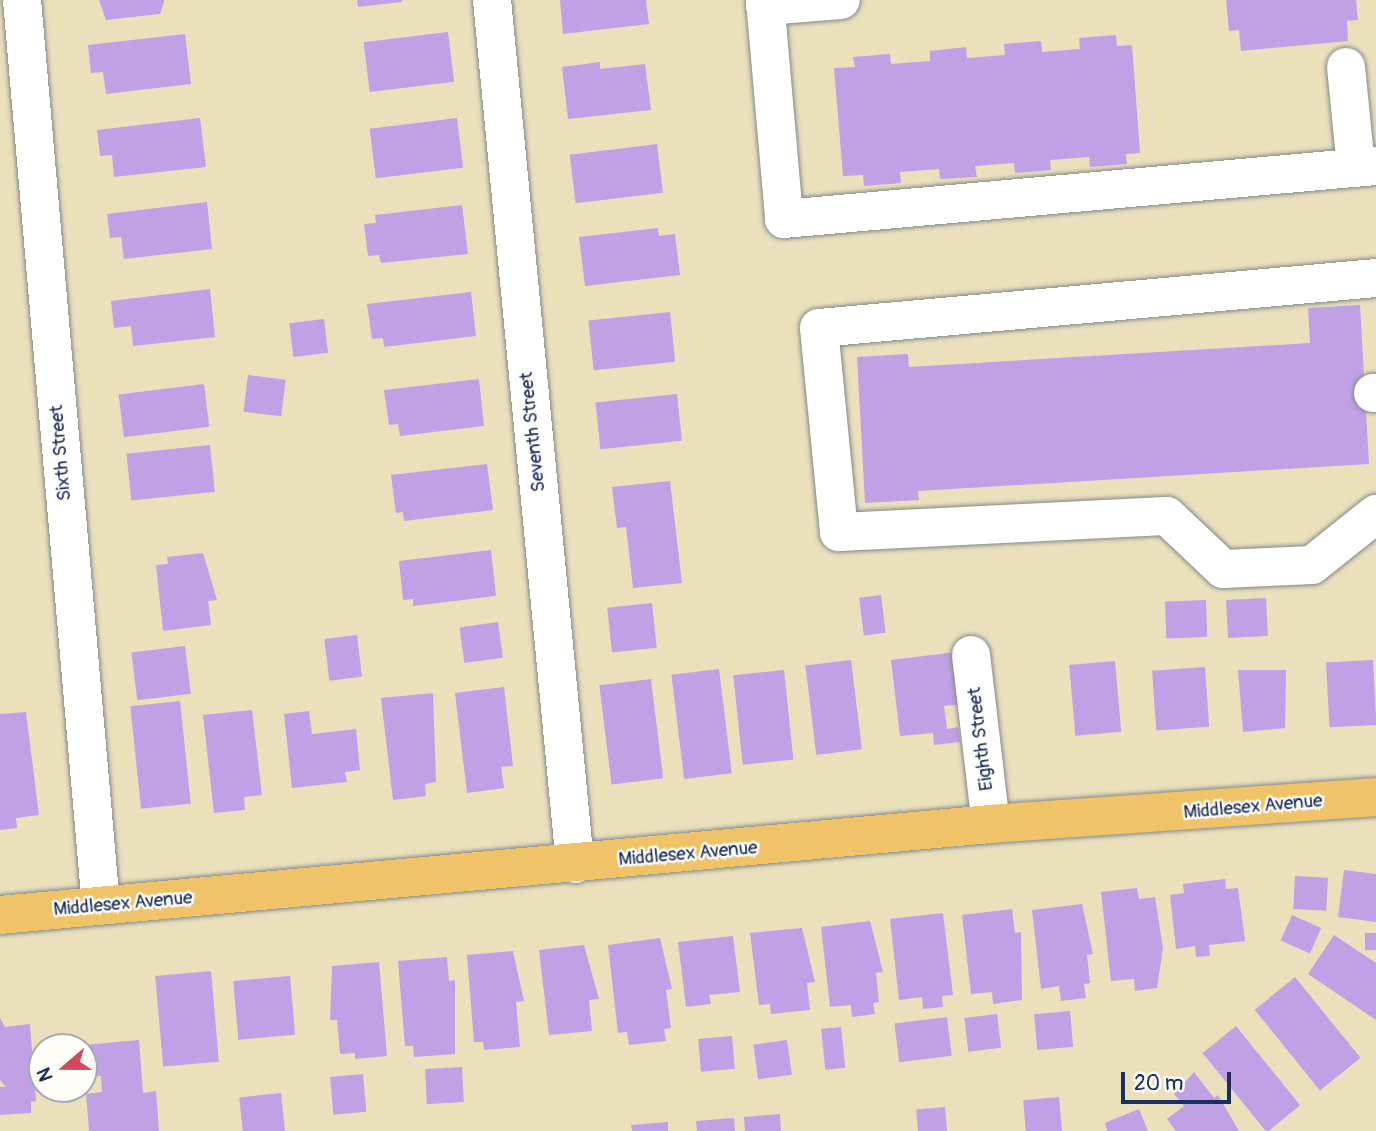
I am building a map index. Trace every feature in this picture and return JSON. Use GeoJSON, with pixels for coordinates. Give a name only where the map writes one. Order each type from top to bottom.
{"type":"FeatureCollection","features":[{"type":"Feature","properties":{"kind":"main road","name":"Middlesex Avenue"},"geometry":{"type":"LineString","coordinates":[[0,915],[991,824],[1376,797]]}},
{"type":"Feature","properties":{"kind":"street","name":"Sixth Street"},"geometry":{"type":"LineString","coordinates":[[22,0],[101,906]]}},
{"type":"Feature","properties":{"kind":"street","name":"Seventh Street"},"geometry":{"type":"LineString","coordinates":[[492,0],[575,864]]}},
{"type":"Feature","properties":{"kind":"street"},"geometry":{"type":"LineString","coordinates":[[841,0],[765,3],[785,219],[1366,167],[1346,67]]}},
{"type":"Feature","properties":{"kind":"street"},"geometry":{"type":"LineString","coordinates":[[1376,278],[819,328],[839,532],[1167,516],[1223,569],[1312,565],[1376,514]]}},
{"type":"Feature","properties":{"kind":"street","name":"Eighth Street"},"geometry":{"type":"LineString","coordinates":[[971,655],[991,824]]}},
{"type":"Feature","properties":{"kind":"building"},"geometry":{"type":"Polygon","coordinates":[[[99,0],[164,2],[160,14],[106,20],[99,0]]]}},
{"type":"Feature","properties":{"kind":"building"},"geometry":{"type":"Polygon","coordinates":[[[357,0],[402,0],[402,2],[358,7],[357,0]]]}},
{"type":"Feature","properties":{"kind":"building"},"geometry":{"type":"Polygon","coordinates":[[[560,0],[646,0],[649,24],[563,34],[560,0]]]}},
{"type":"Feature","properties":{"kind":"building"},"geometry":{"type":"Polygon","coordinates":[[[1226,0],[1356,0],[1358,20],[1347,21],[1348,41],[1241,51],[1239,30],[1229,31],[1226,0]]]}},
{"type":"Feature","properties":{"kind":"building"},"geometry":{"type":"Polygon","coordinates":[[[448,32],[454,82],[370,92],[364,42],[448,32]]]}},
{"type":"Feature","properties":{"kind":"building"},"geometry":{"type":"Polygon","coordinates":[[[185,34],[191,84],[106,94],[103,72],[91,73],[88,45],[185,34]]]}},
{"type":"Feature","properties":{"kind":"building"},"geometry":{"type":"Polygon","coordinates":[[[1116,35],[1117,46],[1132,45],[1140,153],[1126,154],[1127,164],[1090,167],[1089,157],[1050,160],[1051,170],[1015,173],[1014,163],[975,166],[977,177],[940,179],[939,169],[900,172],[901,183],[864,186],[863,175],[843,176],[834,68],[855,67],[853,57],[890,54],[891,64],[930,61],[930,51],[966,47],[967,58],[1005,55],[1004,44],[1041,41],[1042,52],[1080,49],[1079,38],[1116,35]]]}},
{"type":"Feature","properties":{"kind":"building"},"geometry":{"type":"Polygon","coordinates":[[[600,62],[600,69],[645,64],[651,110],[568,119],[562,67],[600,62]]]}},
{"type":"Feature","properties":{"kind":"building"},"geometry":{"type":"Polygon","coordinates":[[[200,118],[206,167],[114,177],[112,155],[100,156],[97,130],[200,118]]]}},
{"type":"Feature","properties":{"kind":"building"},"geometry":{"type":"Polygon","coordinates":[[[457,118],[463,168],[376,178],[370,129],[457,118]]]}},
{"type":"Feature","properties":{"kind":"building"},"geometry":{"type":"Polygon","coordinates":[[[657,144],[663,193],[576,203],[570,155],[657,144]]]}},
{"type":"Feature","properties":{"kind":"building"},"geometry":{"type":"Polygon","coordinates":[[[207,202],[212,249],[124,259],[121,237],[110,238],[107,214],[207,202]]]}},
{"type":"Feature","properties":{"kind":"building"},"geometry":{"type":"Polygon","coordinates":[[[462,205],[468,254],[381,263],[379,255],[368,256],[364,224],[376,223],[375,215],[462,205]]]}},
{"type":"Feature","properties":{"kind":"building"},"geometry":{"type":"Polygon","coordinates":[[[658,228],[659,236],[675,234],[680,275],[585,286],[579,237],[658,228]]]}},
{"type":"Feature","properties":{"kind":"building"},"geometry":{"type":"Polygon","coordinates":[[[210,289],[215,337],[133,346],[131,326],[114,328],[111,301],[210,289]]]}},
{"type":"Feature","properties":{"kind":"building"},"geometry":{"type":"Polygon","coordinates":[[[471,292],[476,336],[384,347],[383,338],[372,339],[367,304],[471,292]]]}},
{"type":"Feature","properties":{"kind":"building"},"geometry":{"type":"Polygon","coordinates":[[[1360,305],[1369,464],[918,491],[919,500],[865,503],[857,357],[908,354],[909,367],[1310,343],[1308,308],[1360,305]]]}},
{"type":"Feature","properties":{"kind":"building"},"geometry":{"type":"Polygon","coordinates":[[[670,312],[675,362],[594,370],[588,321],[670,312]]]}},
{"type":"Feature","properties":{"kind":"building"},"geometry":{"type":"Polygon","coordinates":[[[324,319],[328,353],[293,357],[289,323],[324,319]]]}},
{"type":"Feature","properties":{"kind":"building"},"geometry":{"type":"Polygon","coordinates":[[[248,375],[286,380],[281,416],[243,412],[248,375]]]}},
{"type":"Feature","properties":{"kind":"building"},"geometry":{"type":"Polygon","coordinates":[[[479,379],[484,426],[400,436],[398,424],[389,425],[384,390],[479,379]]]}},
{"type":"Feature","properties":{"kind":"building"},"geometry":{"type":"Polygon","coordinates":[[[204,384],[209,427],[124,437],[119,394],[204,384]]]}},
{"type":"Feature","properties":{"kind":"building"},"geometry":{"type":"Polygon","coordinates":[[[677,394],[682,441],[600,449],[595,403],[677,394]]]}},
{"type":"Feature","properties":{"kind":"building"},"geometry":{"type":"Polygon","coordinates":[[[210,445],[215,492],[131,501],[126,454],[210,445]]]}},
{"type":"Feature","properties":{"kind":"building"},"geometry":{"type":"Polygon","coordinates":[[[487,464],[493,510],[404,521],[403,512],[396,513],[391,475],[487,464]]]}},
{"type":"Feature","properties":{"kind":"building"},"geometry":{"type":"Polygon","coordinates":[[[670,481],[682,583],[633,588],[626,527],[617,528],[612,487],[670,481]]]}},
{"type":"Feature","properties":{"kind":"building"},"geometry":{"type":"Polygon","coordinates":[[[491,550],[496,596],[413,606],[413,599],[403,600],[399,561],[491,550]]]}},
{"type":"Feature","properties":{"kind":"building"},"geometry":{"type":"Polygon","coordinates":[[[203,553],[217,600],[208,601],[211,625],[163,631],[156,565],[168,564],[167,557],[203,553]]]}},
{"type":"Feature","properties":{"kind":"building"},"geometry":{"type":"Polygon","coordinates":[[[881,595],[886,633],[864,635],[859,598],[881,595]]]}},
{"type":"Feature","properties":{"kind":"building"},"geometry":{"type":"Polygon","coordinates":[[[1266,598],[1268,636],[1228,638],[1226,600],[1266,598]]]}},
{"type":"Feature","properties":{"kind":"building"},"geometry":{"type":"Polygon","coordinates":[[[1206,600],[1207,637],[1166,638],[1165,601],[1206,600]]]}},
{"type":"Feature","properties":{"kind":"building"},"geometry":{"type":"Polygon","coordinates":[[[652,603],[657,648],[612,652],[607,608],[652,603]]]}},
{"type":"Feature","properties":{"kind":"building"},"geometry":{"type":"Polygon","coordinates":[[[498,622],[503,658],[464,663],[459,627],[498,622]]]}},
{"type":"Feature","properties":{"kind":"building"},"geometry":{"type":"Polygon","coordinates":[[[357,635],[362,677],[329,681],[324,639],[357,635]]]}},
{"type":"Feature","properties":{"kind":"building"},"geometry":{"type":"Polygon","coordinates":[[[185,646],[191,694],[137,700],[131,653],[185,646]]]}},
{"type":"Feature","properties":{"kind":"building"},"geometry":{"type":"Polygon","coordinates":[[[956,652],[962,704],[944,706],[947,729],[958,727],[960,742],[934,745],[933,733],[900,736],[891,660],[956,652]]]}},
{"type":"Feature","properties":{"kind":"building"},"geometry":{"type":"Polygon","coordinates":[[[851,660],[862,749],[816,755],[805,666],[851,660]]]}},
{"type":"Feature","properties":{"kind":"building"},"geometry":{"type":"Polygon","coordinates":[[[1373,660],[1376,725],[1329,727],[1326,662],[1373,660]]]}},
{"type":"Feature","properties":{"kind":"building"},"geometry":{"type":"Polygon","coordinates":[[[1115,661],[1121,732],[1075,736],[1069,665],[1115,661]]]}},
{"type":"Feature","properties":{"kind":"building"},"geometry":{"type":"Polygon","coordinates":[[[1205,667],[1209,727],[1156,731],[1152,671],[1205,667]]]}},
{"type":"Feature","properties":{"kind":"building"},"geometry":{"type":"Polygon","coordinates":[[[719,669],[732,773],[684,779],[671,675],[719,669]]]}},
{"type":"Feature","properties":{"kind":"building"},"geometry":{"type":"Polygon","coordinates":[[[784,670],[793,760],[743,765],[733,675],[784,670]]]}},
{"type":"Feature","properties":{"kind":"building"},"geometry":{"type":"Polygon","coordinates":[[[1238,670],[1286,670],[1285,728],[1243,732],[1238,670]]]}},
{"type":"Feature","properties":{"kind":"building"},"geometry":{"type":"Polygon","coordinates":[[[651,679],[663,778],[612,785],[599,685],[651,679]]]}},
{"type":"Feature","properties":{"kind":"building"},"geometry":{"type":"Polygon","coordinates":[[[504,687],[513,766],[501,767],[504,788],[467,793],[455,693],[504,687]]]}},
{"type":"Feature","properties":{"kind":"building"},"geometry":{"type":"Polygon","coordinates":[[[433,693],[436,782],[425,784],[426,796],[393,800],[381,698],[433,693]]]}},
{"type":"Feature","properties":{"kind":"building"},"geometry":{"type":"Polygon","coordinates":[[[180,701],[191,803],[141,809],[130,706],[180,701]]]}},
{"type":"Feature","properties":{"kind":"building"},"geometry":{"type":"Polygon","coordinates":[[[252,710],[262,795],[244,797],[245,810],[214,813],[203,715],[252,710]]]}},
{"type":"Feature","properties":{"kind":"building"},"geometry":{"type":"Polygon","coordinates":[[[309,711],[312,734],[356,729],[360,770],[345,772],[347,782],[292,788],[284,714],[309,711]]]}},
{"type":"Feature","properties":{"kind":"building"},"geometry":{"type":"Polygon","coordinates":[[[26,712],[39,815],[16,818],[17,828],[0,830],[0,714],[26,712]]]}},
{"type":"Feature","properties":{"kind":"building"},"geometry":{"type":"Polygon","coordinates":[[[1344,870],[1376,874],[1376,922],[1338,917],[1344,870]]]}},
{"type":"Feature","properties":{"kind":"building"},"geometry":{"type":"Polygon","coordinates":[[[1295,876],[1328,878],[1326,911],[1293,909],[1295,876]]]}},
{"type":"Feature","properties":{"kind":"building"},"geometry":{"type":"Polygon","coordinates":[[[1225,879],[1226,889],[1238,888],[1245,941],[1209,945],[1210,956],[1196,957],[1195,946],[1176,949],[1170,895],[1184,893],[1183,884],[1225,879]]]}},
{"type":"Feature","properties":{"kind":"building"},"geometry":{"type":"Polygon","coordinates":[[[1137,888],[1139,899],[1155,897],[1163,948],[1157,988],[1135,991],[1134,979],[1111,981],[1101,892],[1137,888]]]}},
{"type":"Feature","properties":{"kind":"building"},"geometry":{"type":"Polygon","coordinates":[[[1082,904],[1093,954],[1087,955],[1090,983],[1084,984],[1086,998],[1061,1001],[1059,986],[1041,989],[1032,910],[1082,904]]]}},
{"type":"Feature","properties":{"kind":"building"},"geometry":{"type":"Polygon","coordinates":[[[1012,909],[1015,933],[1021,932],[1022,1000],[993,1004],[992,992],[971,994],[962,915],[1012,909]]]}},
{"type":"Feature","properties":{"kind":"building"},"geometry":{"type":"Polygon","coordinates":[[[943,913],[953,995],[942,996],[943,1007],[923,1009],[922,997],[899,1000],[890,919],[943,913]]]}},
{"type":"Feature","properties":{"kind":"building"},"geometry":{"type":"Polygon","coordinates":[[[1292,915],[1321,928],[1310,954],[1281,941],[1292,915]]]}},
{"type":"Feature","properties":{"kind":"building"},"geometry":{"type":"Polygon","coordinates":[[[870,921],[883,972],[876,973],[879,1002],[873,1003],[875,1014],[852,1017],[851,1005],[830,1007],[821,927],[870,921]]]}},
{"type":"Feature","properties":{"kind":"building"},"geometry":{"type":"Polygon","coordinates":[[[802,928],[815,982],[807,983],[810,1010],[771,1014],[770,1004],[759,1005],[750,933],[802,928]]]}},
{"type":"Feature","properties":{"kind":"building"},"geometry":{"type":"Polygon","coordinates":[[[1365,933],[1376,933],[1376,950],[1365,950],[1365,933]]]}},
{"type":"Feature","properties":{"kind":"building"},"geometry":{"type":"Polygon","coordinates":[[[1334,935],[1376,963],[1376,1020],[1308,974],[1334,935]]]}},
{"type":"Feature","properties":{"kind":"building"},"geometry":{"type":"Polygon","coordinates":[[[733,936],[740,992],[709,995],[711,1004],[686,1007],[678,942],[733,936]]]}},
{"type":"Feature","properties":{"kind":"building"},"geometry":{"type":"Polygon","coordinates":[[[660,938],[672,989],[666,990],[671,1028],[664,1029],[666,1041],[629,1045],[627,1032],[618,1033],[608,945],[660,938]]]}},
{"type":"Feature","properties":{"kind":"building"},"geometry":{"type":"Polygon","coordinates":[[[584,945],[599,999],[589,1000],[592,1031],[549,1035],[539,950],[584,945]]]}},
{"type":"Feature","properties":{"kind":"building"},"geometry":{"type":"Polygon","coordinates":[[[513,951],[524,1001],[516,1002],[520,1047],[484,1050],[483,1042],[474,1042],[467,955],[513,951]]]}},
{"type":"Feature","properties":{"kind":"building"},"geometry":{"type":"Polygon","coordinates":[[[447,957],[449,981],[455,980],[455,1054],[414,1057],[413,1046],[405,1046],[398,961],[447,957]]]}},
{"type":"Feature","properties":{"kind":"building"},"geometry":{"type":"Polygon","coordinates":[[[379,962],[387,1056],[355,1059],[355,1053],[340,1054],[337,1020],[330,1020],[332,966],[379,962]]]}},
{"type":"Feature","properties":{"kind":"building"},"geometry":{"type":"Polygon","coordinates":[[[211,971],[219,1062],[163,1067],[155,976],[211,971]]]}},
{"type":"Feature","properties":{"kind":"building"},"geometry":{"type":"Polygon","coordinates":[[[290,976],[295,1035],[238,1040],[233,981],[290,976]]]}},
{"type":"Feature","properties":{"kind":"building"},"geometry":{"type":"Polygon","coordinates":[[[1295,977],[1360,1058],[1320,1091],[1255,1010],[1295,977]]]}},
{"type":"Feature","properties":{"kind":"building"},"geometry":{"type":"Polygon","coordinates":[[[1070,1011],[1073,1047],[1037,1050],[1034,1014],[1070,1011]]]}},
{"type":"Feature","properties":{"kind":"building"},"geometry":{"type":"Polygon","coordinates":[[[997,1014],[1001,1048],[968,1052],[964,1018],[997,1014]]]}},
{"type":"Feature","properties":{"kind":"building"},"geometry":{"type":"Polygon","coordinates":[[[947,1017],[952,1056],[899,1062],[894,1023],[947,1017]]]}},
{"type":"Feature","properties":{"kind":"building"},"geometry":{"type":"Polygon","coordinates":[[[0,1018],[5,1027],[30,1024],[28,1103],[31,1103],[31,1113],[0,1115],[0,1087],[6,1087],[0,1080],[0,1018]]]}},
{"type":"Feature","properties":{"kind":"building"},"geometry":{"type":"Polygon","coordinates":[[[1236,1026],[1300,1105],[1266,1131],[1203,1053],[1236,1026]]]}},
{"type":"Feature","properties":{"kind":"building"},"geometry":{"type":"Polygon","coordinates":[[[841,1027],[845,1068],[825,1070],[821,1029],[841,1027]]]}},
{"type":"Feature","properties":{"kind":"building"},"geometry":{"type":"Polygon","coordinates":[[[732,1036],[735,1069],[701,1072],[698,1039],[732,1036]]]}},
{"type":"Feature","properties":{"kind":"building"},"geometry":{"type":"Polygon","coordinates":[[[139,1040],[143,1093],[156,1091],[159,1131],[89,1131],[87,1103],[98,1103],[98,1092],[102,1092],[101,1076],[98,1076],[98,1044],[139,1040]]]}},
{"type":"Feature","properties":{"kind":"building"},"geometry":{"type":"Polygon","coordinates":[[[787,1040],[792,1075],[758,1079],[753,1045],[787,1040]]]}},
{"type":"Feature","properties":{"kind":"building"},"geometry":{"type":"Polygon","coordinates":[[[462,1067],[464,1102],[427,1104],[425,1069],[462,1067]]]}},
{"type":"Feature","properties":{"kind":"building"},"geometry":{"type":"Polygon","coordinates":[[[1194,1072],[1214,1098],[1218,1095],[1239,1131],[1176,1131],[1167,1119],[1184,1106],[1174,1094],[1194,1072]]]}},
{"type":"Feature","properties":{"kind":"building"},"geometry":{"type":"Polygon","coordinates":[[[363,1074],[366,1112],[333,1115],[330,1077],[363,1074]]]}},
{"type":"Feature","properties":{"kind":"building"},"geometry":{"type":"Polygon","coordinates":[[[281,1093],[285,1131],[243,1131],[239,1097],[281,1093]]]}},
{"type":"Feature","properties":{"kind":"building"},"geometry":{"type":"Polygon","coordinates":[[[1059,1097],[1062,1131],[1026,1131],[1023,1100],[1059,1097]]]}},
{"type":"Feature","properties":{"kind":"building"},"geometry":{"type":"Polygon","coordinates":[[[945,1107],[947,1131],[918,1131],[916,1110],[945,1107]]]}},
{"type":"Feature","properties":{"kind":"building"},"geometry":{"type":"Polygon","coordinates":[[[1139,1109],[1148,1131],[1107,1131],[1105,1123],[1139,1109]]]}},
{"type":"Feature","properties":{"kind":"building"},"geometry":{"type":"Polygon","coordinates":[[[780,1114],[781,1131],[745,1131],[744,1117],[780,1114]]]}},
{"type":"Feature","properties":{"kind":"building"},"geometry":{"type":"Polygon","coordinates":[[[734,1118],[735,1131],[697,1131],[696,1121],[734,1118]]]}},
{"type":"Feature","properties":{"kind":"building"},"geometry":{"type":"Polygon","coordinates":[[[668,1122],[668,1131],[632,1131],[631,1125],[668,1122]]]}}]}
